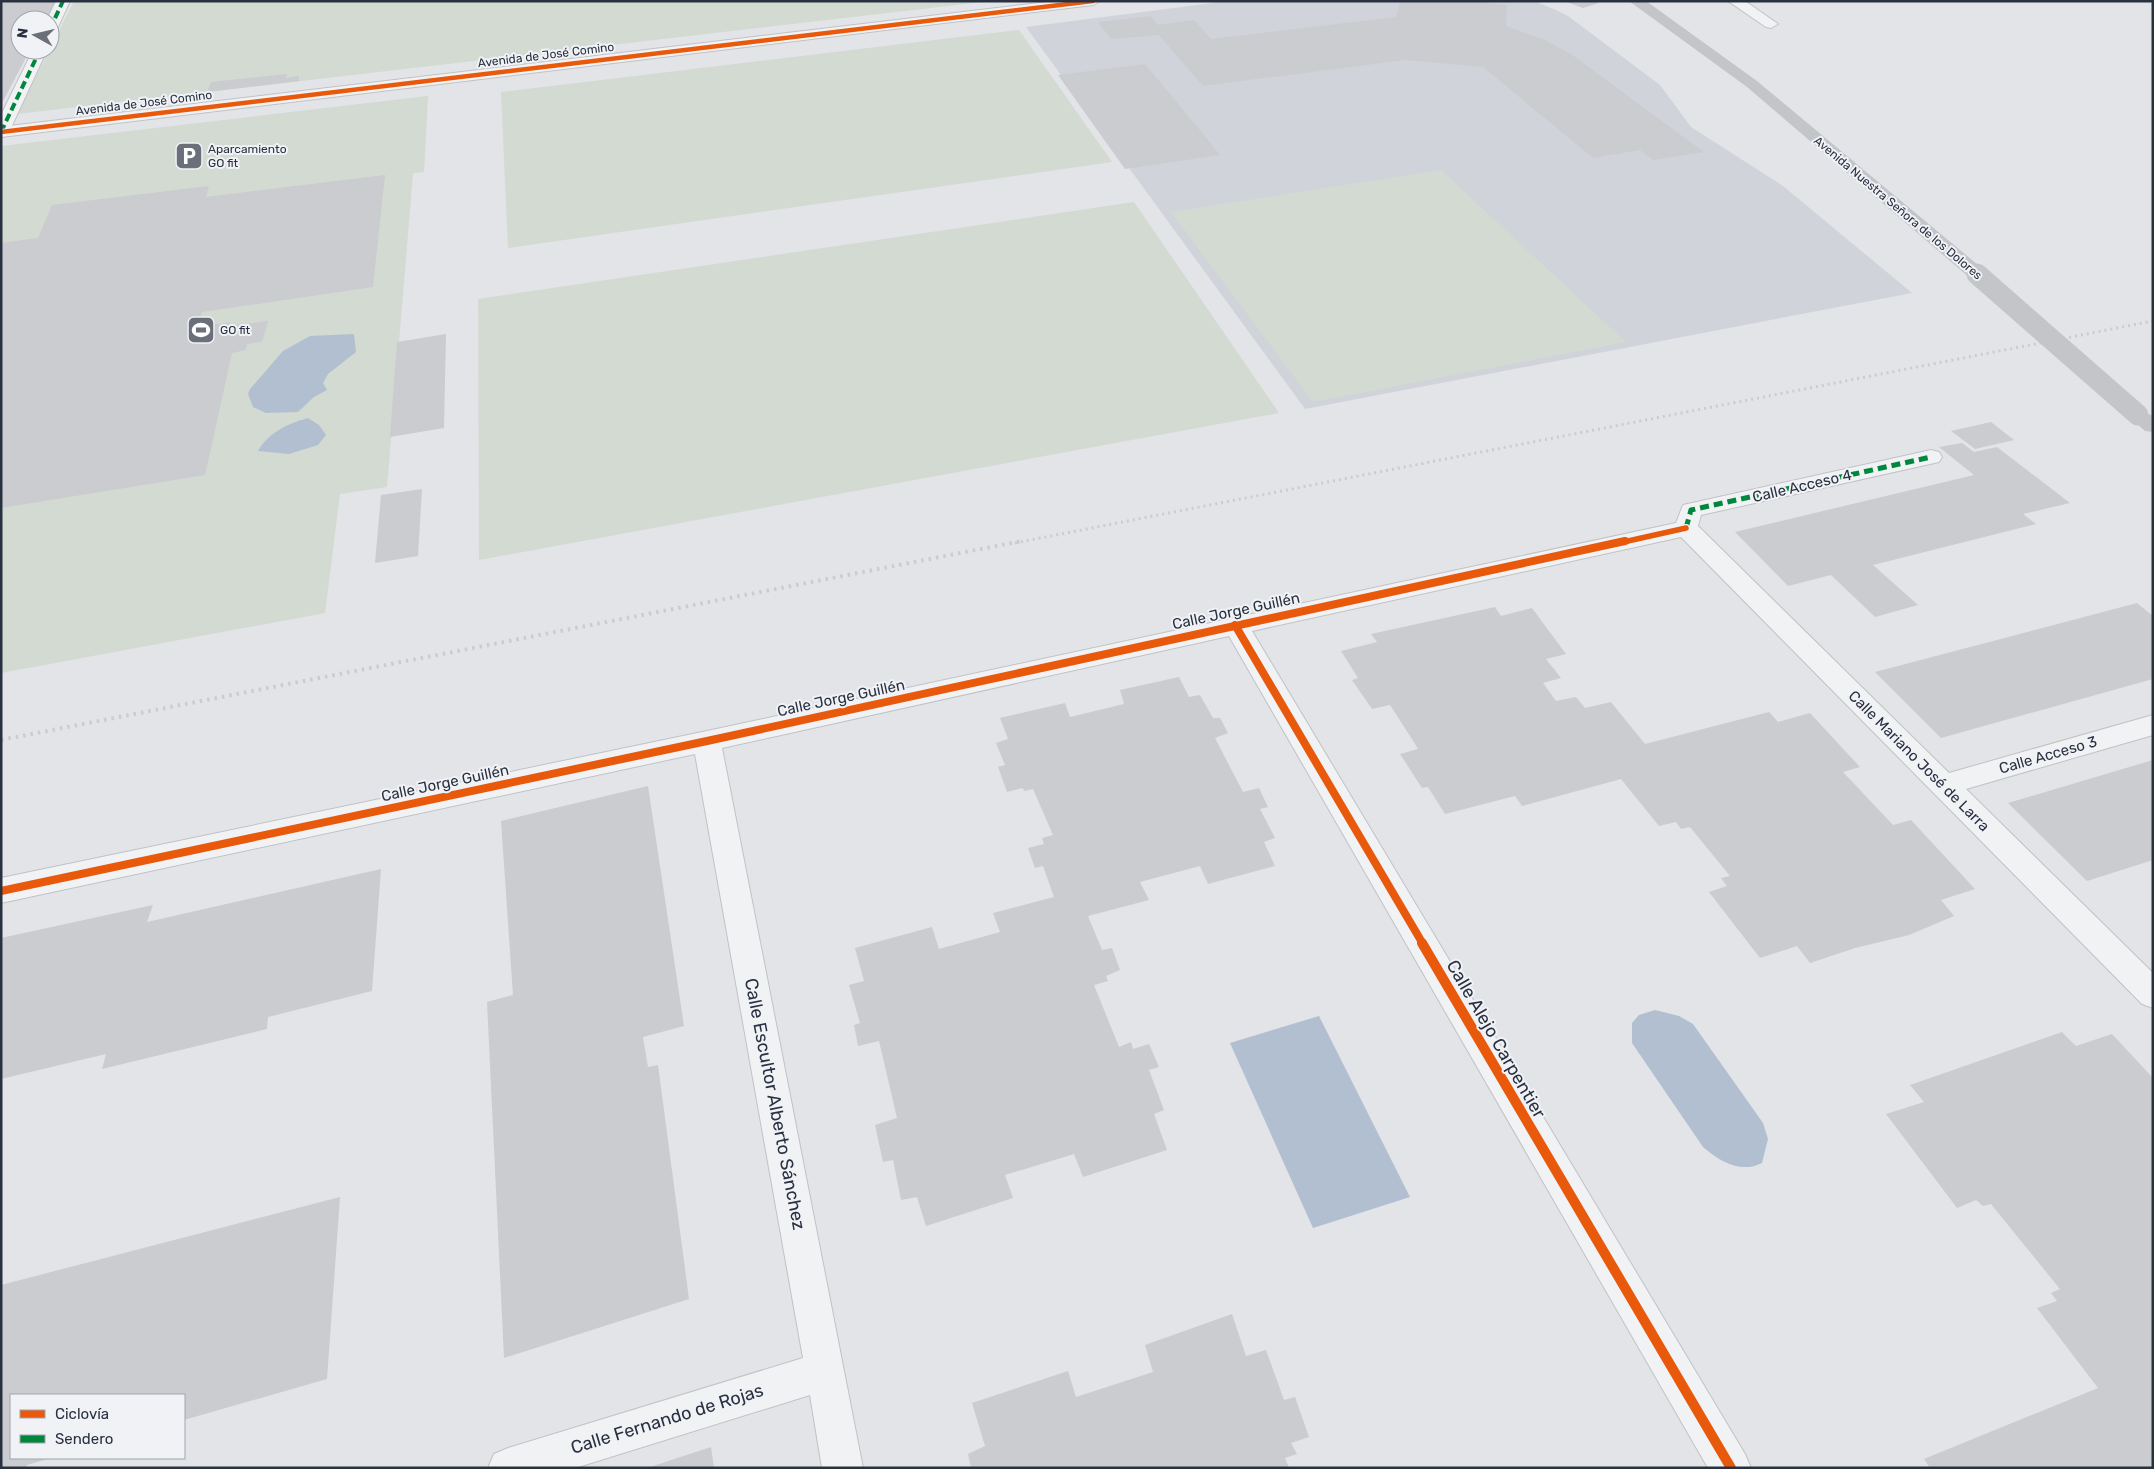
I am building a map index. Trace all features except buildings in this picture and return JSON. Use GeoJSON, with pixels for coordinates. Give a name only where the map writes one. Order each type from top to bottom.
{"type":"FeatureCollection","features":[{"type":"Feature","properties":{"kind":"main road","name":"Avenida Nuestra Señora de los Dolores"},"geometry":{"type":"LineString","coordinates":[[1636,1],[1752,84],[1977,274],[2145,420]]}},
{"type":"Feature","properties":{"kind":"street","name":"Avenida de José Comino"},"geometry":{"type":"LineString","coordinates":[[1,132],[1093,1]]}},
{"type":"Feature","properties":{"kind":"street"},"geometry":{"type":"LineString","coordinates":[[1735,1],[1771,24]]}},
{"type":"Feature","properties":{"kind":"street"},"geometry":{"type":"LineString","coordinates":[[1,132],[35,60]]}},
{"type":"Feature","properties":{"kind":"street","name":"Calle Acceso 4"},"geometry":{"type":"LineString","coordinates":[[1686,528],[1691,510],[1931,457]]}},
{"type":"Feature","properties":{"kind":"street","name":"Calle Jorge Guillén"},"geometry":{"type":"LineString","coordinates":[[1,891],[706,741],[1686,528]]}},
{"type":"Feature","properties":{"kind":"street","name":"Calle Mariano José de Larra"},"geometry":{"type":"LineString","coordinates":[[1686,528],[2153,994]]}},
{"type":"Feature","properties":{"kind":"street","name":"Calle Alejo Carpentier"},"geometry":{"type":"LineString","coordinates":[[1235,625],[1731,1468]]}},
{"type":"Feature","properties":{"kind":"street","name":"Calle Acceso 3"},"geometry":{"type":"LineString","coordinates":[[1944,785],[2153,725]]}},
{"type":"Feature","properties":{"kind":"street","name":"Calle Escultor Alberto Sánchez"},"geometry":{"type":"LineString","coordinates":[[706,741],[844,1468]]}},
{"type":"Feature","properties":{"kind":"street","name":"Calle Fernando de Rojas"},"geometry":{"type":"LineString","coordinates":[[508,1468],[825,1370]]}},
{"type":"Feature","properties":{"kind":"shaded area"},"geometry":{"type":"Polygon","coordinates":[[[74,1],[991,1],[17,114],[44,60],[60,60],[60,29],[74,1]]]}},
{"type":"Feature","properties":{"kind":"shaded area"},"geometry":{"type":"Polygon","coordinates":[[[1228,1],[1534,1],[1556,10],[1568,16],[1660,85],[1691,127],[1783,186],[1912,293],[1305,409],[1026,27],[1228,1]]]}},
{"type":"Feature","properties":{"kind":"shaded area"},"geometry":{"type":"Polygon","coordinates":[[[1019,30],[1112,162],[508,248],[501,92],[1019,30]]]}},
{"type":"Feature","properties":{"kind":"shaded area","name":"GO fit"},"geometry":{"type":"Polygon","coordinates":[[[428,96],[424,172],[413,173],[387,487],[340,494],[325,613],[1,673],[1,146],[428,96]]]}},
{"type":"Feature","properties":{"kind":"shaded area"},"geometry":{"type":"Polygon","coordinates":[[[1441,170],[1626,342],[1313,402],[1171,212],[1441,170]]]}},
{"type":"Feature","properties":{"kind":"shaded area"},"geometry":{"type":"Polygon","coordinates":[[[1134,202],[1279,413],[479,560],[478,299],[1134,202]]]}},
{"type":"Feature","properties":{"kind":"water"},"geometry":{"type":"Polygon","coordinates":[[[354,334],[356,352],[328,374],[323,383],[327,390],[314,397],[298,412],[266,413],[253,407],[248,394],[250,389],[283,351],[310,336],[354,334]]]}},
{"type":"Feature","properties":{"kind":"water"},"geometry":{"type":"Polygon","coordinates":[[[308,418],[319,425],[326,435],[318,445],[289,454],[258,451],[262,444],[279,430],[308,418]]]}},
{"type":"Feature","properties":{"kind":"water"},"geometry":{"type":"Polygon","coordinates":[[[1655,1010],[1679,1016],[1693,1024],[1763,1123],[1768,1139],[1762,1163],[1746,1167],[1738,1166],[1723,1161],[1703,1147],[1632,1043],[1632,1023],[1639,1015],[1655,1010]]]}},
{"type":"Feature","properties":{"kind":"water"},"geometry":{"type":"Polygon","coordinates":[[[1319,1016],[1410,1197],[1313,1228],[1230,1043],[1319,1016]]]}},
{"type":"Feature","properties":{"kind":"railway"},"geometry":{"type":"LineString","coordinates":[[1015,543],[2153,321]]}},
{"type":"Feature","properties":{"kind":"railway"},"geometry":{"type":"LineString","coordinates":[[1,740],[1022,541]]}},
{"type":"Feature","properties":{"kind":"marked path"},"geometry":{"type":"LineString","coordinates":[[59,10],[63,1]]}},
{"type":"Feature","properties":{"kind":"marked path"},"geometry":{"type":"LineString","coordinates":[[1,132],[35,60]]}},
{"type":"Feature","properties":{"kind":"marked path"},"geometry":{"type":"LineString","coordinates":[[1686,528],[1691,510],[1931,457]]}},
{"type":"Feature","properties":{"kind":"cycle path"},"geometry":{"type":"LineString","coordinates":[[1,132],[1093,1]]}},
{"type":"Feature","properties":{"kind":"cycle path"},"geometry":{"type":"LineString","coordinates":[[1,891],[707,741],[1686,528]]}},
{"type":"Feature","properties":{"kind":"cycle path"},"geometry":{"type":"LineString","coordinates":[[1235,625],[1731,1468]]}},
{"type":"Feature","properties":{"kind":"place","name":"Aparcamiento GO fit"},"geometry":{"type":"Point","coordinates":[189,156]}},
{"type":"Feature","properties":{"kind":"place","name":"GO fit"},"geometry":{"type":"Point","coordinates":[201,330]}}]}
